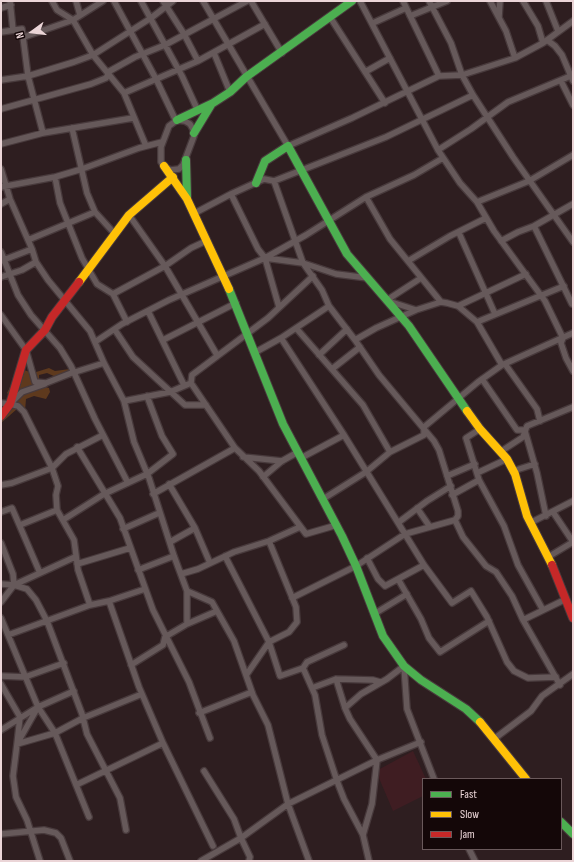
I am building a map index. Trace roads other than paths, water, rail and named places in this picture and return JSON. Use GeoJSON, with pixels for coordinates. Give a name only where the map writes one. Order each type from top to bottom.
{"type":"FeatureCollection","features":[{"type":"Feature","properties":{"kind":"main road"},"geometry":{"type":"LineString","coordinates":[[176,121],[198,111],[230,92],[246,78],[352,1]]}},
{"type":"Feature","properties":{"kind":"main road"},"geometry":{"type":"LineString","coordinates":[[194,133],[214,102]]}},
{"type":"Feature","properties":{"kind":"main road"},"geometry":{"type":"LineString","coordinates":[[256,183],[265,161],[288,146],[302,169],[347,254],[401,317],[432,358],[480,429],[507,459],[513,471],[520,499],[530,523],[548,557],[564,600],[573,618]]}},
{"type":"Feature","properties":{"kind":"main road"},"geometry":{"type":"LineString","coordinates":[[186,160],[187,199]]}},
{"type":"Feature","properties":{"kind":"main road"},"geometry":{"type":"LineString","coordinates":[[164,166],[187,199],[236,303],[254,353],[283,424],[337,525],[356,566],[383,636],[404,666],[421,680],[466,709],[483,725],[525,778]]}},
{"type":"Feature","properties":{"kind":"main road"},"geometry":{"type":"LineString","coordinates":[[1,416],[10,404],[26,350],[45,330],[52,316],[66,301],[114,233],[151,194],[173,178]]}},
{"type":"Feature","properties":{"kind":"main road"},"geometry":{"type":"LineString","coordinates":[[562,823],[573,834]]}},
{"type":"Feature","properties":{"kind":"street"},"geometry":{"type":"LineString","coordinates":[[52,1],[57,10],[73,20],[93,55],[124,93],[133,118],[146,146]]}},
{"type":"Feature","properties":{"kind":"street"},"geometry":{"type":"LineString","coordinates":[[76,1],[80,14]]}},
{"type":"Feature","properties":{"kind":"street"},"geometry":{"type":"LineString","coordinates":[[24,37],[73,20],[80,14],[103,1]]}},
{"type":"Feature","properties":{"kind":"street"},"geometry":{"type":"LineString","coordinates":[[114,1],[156,79],[176,121]]}},
{"type":"Feature","properties":{"kind":"street"},"geometry":{"type":"LineString","coordinates":[[141,1],[198,111]]}},
{"type":"Feature","properties":{"kind":"street"},"geometry":{"type":"LineString","coordinates":[[163,1],[184,34],[198,60]]}},
{"type":"Feature","properties":{"kind":"street"},"geometry":{"type":"LineString","coordinates":[[1,80],[28,76],[93,55],[131,31],[173,1]]}},
{"type":"Feature","properties":{"kind":"street"},"geometry":{"type":"LineString","coordinates":[[203,1],[229,45],[246,78],[288,146],[385,103],[439,76],[462,75],[516,58],[545,41],[573,21]]}},
{"type":"Feature","properties":{"kind":"street"},"geometry":{"type":"LineString","coordinates":[[1,109],[91,84],[106,78],[109,73],[120,65],[165,46],[184,34],[214,20],[247,1]]}},
{"type":"Feature","properties":{"kind":"street"},"geometry":{"type":"LineString","coordinates":[[251,1],[282,53]]}},
{"type":"Feature","properties":{"kind":"street"},"geometry":{"type":"LineString","coordinates":[[360,1],[438,150],[460,183],[477,202],[486,218],[542,296],[555,318],[563,338],[561,343],[566,358],[573,371]]}},
{"type":"Feature","properties":{"kind":"street"},"geometry":{"type":"LineString","coordinates":[[403,1],[439,76]]}},
{"type":"Feature","properties":{"kind":"street"},"geometry":{"type":"LineString","coordinates":[[429,1],[451,44],[462,75],[473,94],[529,181],[573,242]]}},
{"type":"Feature","properties":{"kind":"street"},"geometry":{"type":"LineString","coordinates":[[410,16],[447,1]]}},
{"type":"Feature","properties":{"kind":"street"},"geometry":{"type":"LineString","coordinates":[[490,1],[499,17],[516,58]]}},
{"type":"Feature","properties":{"kind":"street"},"geometry":{"type":"LineString","coordinates":[[499,17],[500,1]]}},
{"type":"Feature","properties":{"kind":"street"},"geometry":{"type":"LineString","coordinates":[[438,150],[488,118],[508,102],[572,78],[562,55],[555,46],[545,41],[523,1]]}},
{"type":"Feature","properties":{"kind":"street"},"geometry":{"type":"LineString","coordinates":[[546,1],[558,31]]}},
{"type":"Feature","properties":{"kind":"street"},"geometry":{"type":"LineString","coordinates":[[1,8],[10,3],[14,30]]}},
{"type":"Feature","properties":{"kind":"street"},"geometry":{"type":"LineString","coordinates":[[373,24],[406,8]]}},
{"type":"Feature","properties":{"kind":"street"},"geometry":{"type":"LineString","coordinates":[[330,17],[385,103]]}},
{"type":"Feature","properties":{"kind":"street"},"geometry":{"type":"LineString","coordinates":[[124,93],[214,53],[264,24]]}},
{"type":"Feature","properties":{"kind":"street"},"geometry":{"type":"LineString","coordinates":[[1,32],[22,29],[28,76],[43,133]]}},
{"type":"Feature","properties":{"kind":"street"},"geometry":{"type":"LineString","coordinates":[[214,53],[230,92]]}},
{"type":"Feature","properties":{"kind":"street"},"geometry":{"type":"LineString","coordinates":[[365,72],[390,58]]}},
{"type":"Feature","properties":{"kind":"street"},"geometry":{"type":"LineString","coordinates":[[561,81],[573,105]]}},
{"type":"Feature","properties":{"kind":"street"},"geometry":{"type":"LineString","coordinates":[[193,214],[264,179],[274,181],[302,169],[366,146],[473,94]]}},
{"type":"Feature","properties":{"kind":"street"},"geometry":{"type":"LineString","coordinates":[[1,144],[43,133],[133,118]]}},
{"type":"Feature","properties":{"kind":"street"},"geometry":{"type":"LineString","coordinates":[[176,121],[188,122],[194,133],[186,160],[181,167],[176,170],[171,170],[164,166],[161,157],[162,142],[169,126],[176,121]]}},
{"type":"Feature","properties":{"kind":"street"},"geometry":{"type":"LineString","coordinates":[[72,128],[87,193],[95,212],[114,233]]}},
{"type":"Feature","properties":{"kind":"street"},"geometry":{"type":"LineString","coordinates":[[4,186],[55,177],[162,142]]}},
{"type":"Feature","properties":{"kind":"street"},"geometry":{"type":"LineString","coordinates":[[477,202],[529,181],[573,155]]}},
{"type":"Feature","properties":{"kind":"street"},"geometry":{"type":"LineString","coordinates":[[95,342],[127,322],[181,294],[265,258],[330,221],[341,212],[366,197],[414,175],[443,158]]}},
{"type":"Feature","properties":{"kind":"street"},"geometry":{"type":"LineString","coordinates":[[1,169],[4,186],[32,248],[36,262],[48,280],[90,331],[104,363],[124,401],[134,442],[147,474],[159,513],[187,591],[187,624]]}},
{"type":"Feature","properties":{"kind":"street"},"geometry":{"type":"LineString","coordinates":[[55,177],[60,203],[82,258],[89,267],[97,284],[113,294],[127,322]]}},
{"type":"Feature","properties":{"kind":"street"},"geometry":{"type":"LineString","coordinates":[[274,181],[303,263],[322,290],[328,306],[347,329],[387,386],[424,427],[439,450],[458,511],[458,516],[455,520],[405,534],[356,566],[292,598]]}},
{"type":"Feature","properties":{"kind":"street"},"geometry":{"type":"LineString","coordinates":[[231,194],[258,249],[265,258],[279,307]]}},
{"type":"Feature","properties":{"kind":"street"},"geometry":{"type":"LineString","coordinates":[[366,197],[390,239],[441,302]]}},
{"type":"Feature","properties":{"kind":"street"},"geometry":{"type":"LineString","coordinates":[[1,204],[10,199]]}},
{"type":"Feature","properties":{"kind":"street"},"geometry":{"type":"LineString","coordinates":[[502,241],[534,226],[573,204]]}},
{"type":"Feature","properties":{"kind":"street"},"geometry":{"type":"LineString","coordinates":[[28,240],[95,212]]}},
{"type":"Feature","properties":{"kind":"street"},"geometry":{"type":"LineString","coordinates":[[129,216],[165,266],[197,324],[217,355]]}},
{"type":"Feature","properties":{"kind":"street"},"geometry":{"type":"LineString","coordinates":[[408,261],[486,218]]}},
{"type":"Feature","properties":{"kind":"street"},"geometry":{"type":"LineString","coordinates":[[534,226],[573,304]]}},
{"type":"Feature","properties":{"kind":"street"},"geometry":{"type":"LineString","coordinates":[[459,232],[495,314]]}},
{"type":"Feature","properties":{"kind":"street"},"geometry":{"type":"LineString","coordinates":[[113,294],[165,266],[191,248],[206,241]]}},
{"type":"Feature","properties":{"kind":"street"},"geometry":{"type":"LineString","coordinates":[[3,260],[32,248]]}},
{"type":"Feature","properties":{"kind":"street"},"geometry":{"type":"LineString","coordinates":[[1,252],[18,295],[32,315],[60,348],[74,372],[102,435],[128,484]]}},
{"type":"Feature","properties":{"kind":"street"},"geometry":{"type":"LineString","coordinates":[[265,258],[303,263],[336,274],[368,278]]}},
{"type":"Feature","properties":{"kind":"street"},"geometry":{"type":"LineString","coordinates":[[1,277],[36,262]]}},
{"type":"Feature","properties":{"kind":"street"},"geometry":{"type":"LineString","coordinates":[[458,306],[526,274]]}},
{"type":"Feature","properties":{"kind":"street"},"geometry":{"type":"LineString","coordinates":[[313,276],[247,334],[192,375],[192,383],[235,448],[263,477],[306,534],[337,525]]}},
{"type":"Feature","properties":{"kind":"street"},"geometry":{"type":"LineString","coordinates":[[388,301],[421,278]]}},
{"type":"Feature","properties":{"kind":"street"},"geometry":{"type":"LineString","coordinates":[[477,322],[564,286]]}},
{"type":"Feature","properties":{"kind":"street"},"geometry":{"type":"LineString","coordinates":[[388,301],[416,310]]}},
{"type":"Feature","properties":{"kind":"street"},"geometry":{"type":"LineString","coordinates":[[355,340],[416,310],[441,302],[458,306],[477,322],[504,365],[537,410],[540,421]]}},
{"type":"Feature","properties":{"kind":"street"},"geometry":{"type":"LineString","coordinates":[[163,340],[236,303]]}},
{"type":"Feature","properties":{"kind":"street"},"geometry":{"type":"LineString","coordinates":[[254,353],[281,338],[328,306]]}},
{"type":"Feature","properties":{"kind":"street"},"geometry":{"type":"LineString","coordinates":[[148,311],[184,384]]}},
{"type":"Feature","properties":{"kind":"street"},"geometry":{"type":"LineString","coordinates":[[1,315],[26,350],[35,382],[46,383],[74,372]]}},
{"type":"Feature","properties":{"kind":"street"},"geometry":{"type":"LineString","coordinates":[[296,328],[363,405],[390,452]]}},
{"type":"Feature","properties":{"kind":"street"},"geometry":{"type":"LineString","coordinates":[[319,355],[347,329]]}},
{"type":"Feature","properties":{"kind":"street"},"geometry":{"type":"LineString","coordinates":[[115,330],[133,357],[185,405],[206,405]]}},
{"type":"Feature","properties":{"kind":"street"},"geometry":{"type":"LineString","coordinates":[[323,500],[366,472],[390,452],[424,435],[424,427],[482,379],[504,365],[573,333]]}},
{"type":"Feature","properties":{"kind":"street"},"geometry":{"type":"LineString","coordinates":[[281,338],[344,435],[424,564],[452,603],[471,591],[489,622],[507,662],[514,671],[528,678],[556,677]]}},
{"type":"Feature","properties":{"kind":"street"},"geometry":{"type":"LineString","coordinates":[[332,369],[360,347]]}},
{"type":"Feature","properties":{"kind":"street"},"geometry":{"type":"LineString","coordinates":[[10,404],[22,392],[74,372],[104,363]]}},
{"type":"Feature","properties":{"kind":"street"},"geometry":{"type":"LineString","coordinates":[[482,379],[517,430],[524,430]]}},
{"type":"Feature","properties":{"kind":"street"},"geometry":{"type":"LineString","coordinates":[[124,401],[170,392],[184,384],[192,383]]}},
{"type":"Feature","properties":{"kind":"street"},"geometry":{"type":"LineString","coordinates":[[63,520],[104,494],[147,474],[172,454],[162,436],[147,396]]}},
{"type":"Feature","properties":{"kind":"street"},"geometry":{"type":"LineString","coordinates":[[1,404],[18,406],[24,412],[52,468],[58,486],[57,510],[74,540],[76,564],[90,605]]}},
{"type":"Feature","properties":{"kind":"street"},"geometry":{"type":"LineString","coordinates":[[500,452],[523,437],[526,426],[573,407]]}},
{"type":"Feature","properties":{"kind":"street"},"geometry":{"type":"LineString","coordinates":[[480,429],[466,438],[479,480],[504,526],[518,565],[543,610]]}},
{"type":"Feature","properties":{"kind":"street"},"geometry":{"type":"LineString","coordinates":[[524,430],[535,464],[546,516]]}},
{"type":"Feature","properties":{"kind":"street"},"geometry":{"type":"LineString","coordinates":[[1,485],[12,483],[52,468],[66,454],[102,435]]}},
{"type":"Feature","properties":{"kind":"street"},"geometry":{"type":"LineString","coordinates":[[263,477],[282,461],[344,435]]}},
{"type":"Feature","properties":{"kind":"street"},"geometry":{"type":"LineString","coordinates":[[77,447],[104,494],[120,518],[145,589],[165,637],[189,682],[199,713],[210,738]]}},
{"type":"Feature","properties":{"kind":"street"},"geometry":{"type":"LineString","coordinates":[[153,494],[235,448]]}},
{"type":"Feature","properties":{"kind":"street"},"geometry":{"type":"LineString","coordinates":[[243,457],[282,461]]}},
{"type":"Feature","properties":{"kind":"street"},"geometry":{"type":"LineString","coordinates":[[477,473],[507,459]]}},
{"type":"Feature","properties":{"kind":"street"},"geometry":{"type":"LineString","coordinates":[[447,476],[475,464]]}},
{"type":"Feature","properties":{"kind":"street"},"geometry":{"type":"LineString","coordinates":[[513,471],[535,464]]}},
{"type":"Feature","properties":{"kind":"street"},"geometry":{"type":"LineString","coordinates":[[452,495],[479,480]]}},
{"type":"Feature","properties":{"kind":"street"},"geometry":{"type":"LineString","coordinates":[[169,484],[195,528],[210,563]]}},
{"type":"Feature","properties":{"kind":"street"},"geometry":{"type":"LineString","coordinates":[[399,522],[417,508],[451,486]]}},
{"type":"Feature","properties":{"kind":"street"},"geometry":{"type":"LineString","coordinates":[[530,523],[573,501]]}},
{"type":"Feature","properties":{"kind":"street"},"geometry":{"type":"LineString","coordinates":[[1,512],[12,508],[40,573]]}},
{"type":"Feature","properties":{"kind":"street"},"geometry":{"type":"LineString","coordinates":[[417,508],[430,527]]}},
{"type":"Feature","properties":{"kind":"street"},"geometry":{"type":"LineString","coordinates":[[20,526],[57,510]]}},
{"type":"Feature","properties":{"kind":"street"},"geometry":{"type":"LineString","coordinates":[[548,557],[573,542],[553,512]]}},
{"type":"Feature","properties":{"kind":"street"},"geometry":{"type":"LineString","coordinates":[[123,529],[159,513]]}},
{"type":"Feature","properties":{"kind":"street"},"geometry":{"type":"LineString","coordinates":[[455,520],[463,537],[470,547],[486,566],[496,572],[512,596],[523,620],[560,685]]}},
{"type":"Feature","properties":{"kind":"street"},"geometry":{"type":"LineString","coordinates":[[181,574],[225,556],[269,541],[300,527]]}},
{"type":"Feature","properties":{"kind":"street"},"geometry":{"type":"LineString","coordinates":[[170,542],[195,528]]}},
{"type":"Feature","properties":{"kind":"street"},"geometry":{"type":"LineString","coordinates":[[247,674],[269,642],[289,632],[297,622],[296,607],[269,541]]}},
{"type":"Feature","properties":{"kind":"street"},"geometry":{"type":"LineString","coordinates":[[1,543],[13,574],[14,585]]}},
{"type":"Feature","properties":{"kind":"street"},"geometry":{"type":"LineString","coordinates":[[76,564],[102,558],[130,548]]}},
{"type":"Feature","properties":{"kind":"street"},"geometry":{"type":"LineString","coordinates":[[138,570],[174,556]]}},
{"type":"Feature","properties":{"kind":"street"},"geometry":{"type":"LineString","coordinates":[[225,556],[269,642],[280,676],[303,668],[307,662],[344,644]]}},
{"type":"Feature","properties":{"kind":"street"},"geometry":{"type":"LineString","coordinates":[[1,602],[14,585],[75,557]]}},
{"type":"Feature","properties":{"kind":"street"},"geometry":{"type":"LineString","coordinates":[[367,558],[382,584],[385,586],[424,564]]}},
{"type":"Feature","properties":{"kind":"street"},"geometry":{"type":"LineString","coordinates":[[398,579],[421,620],[429,638],[440,652],[489,622]]}},
{"type":"Feature","properties":{"kind":"street"},"geometry":{"type":"LineString","coordinates":[[1,584],[14,585],[27,589],[36,600],[47,621],[74,691],[87,734],[120,798],[126,830]]}},
{"type":"Feature","properties":{"kind":"street"},"geometry":{"type":"LineString","coordinates":[[8,635],[90,605],[145,589]]}},
{"type":"Feature","properties":{"kind":"street"},"geometry":{"type":"LineString","coordinates":[[187,591],[212,602],[234,641],[247,674],[252,692],[268,725],[288,804],[309,861]]}},
{"type":"Feature","properties":{"kind":"street"},"geometry":{"type":"LineString","coordinates":[[374,614],[407,594]]}},
{"type":"Feature","properties":{"kind":"street"},"geometry":{"type":"LineString","coordinates":[[523,620],[564,600]]}},
{"type":"Feature","properties":{"kind":"street"},"geometry":{"type":"LineString","coordinates":[[108,601],[142,694],[163,744],[213,846]]}},
{"type":"Feature","properties":{"kind":"street"},"geometry":{"type":"LineString","coordinates":[[131,665],[163,645],[165,637],[187,624],[217,611]]}},
{"type":"Feature","properties":{"kind":"street"},"geometry":{"type":"LineString","coordinates":[[1,618],[38,707],[55,733],[89,817]]}},
{"type":"Feature","properties":{"kind":"street"},"geometry":{"type":"LineString","coordinates":[[1,676],[25,677],[64,663]]}},
{"type":"Feature","properties":{"kind":"street"},"geometry":{"type":"LineString","coordinates":[[345,708],[361,694],[404,666],[407,709],[434,778]]}},
{"type":"Feature","properties":{"kind":"street"},"geometry":{"type":"LineString","coordinates":[[303,668],[312,688],[322,735],[337,780],[344,799],[363,835],[369,861]]}},
{"type":"Feature","properties":{"kind":"street"},"geometry":{"type":"LineString","coordinates":[[494,739],[531,711],[542,696],[560,685],[573,674]]}},
{"type":"Feature","properties":{"kind":"street"},"geometry":{"type":"LineString","coordinates":[[312,688],[336,679],[373,680],[380,682]]}},
{"type":"Feature","properties":{"kind":"street"},"geometry":{"type":"LineString","coordinates":[[336,679],[345,708],[377,760],[372,804],[363,835]]}},
{"type":"Feature","properties":{"kind":"street"},"geometry":{"type":"LineString","coordinates":[[1,684],[20,717],[13,776],[16,797],[32,833],[40,861]]}},
{"type":"Feature","properties":{"kind":"street"},"geometry":{"type":"LineString","coordinates":[[1,730],[38,707],[74,691]]}},
{"type":"Feature","properties":{"kind":"street"},"geometry":{"type":"LineString","coordinates":[[199,713],[252,692]]}},
{"type":"Feature","properties":{"kind":"street"},"geometry":{"type":"LineString","coordinates":[[17,744],[55,733],[83,718],[142,694]]}},
{"type":"Feature","properties":{"kind":"street"},"geometry":{"type":"LineString","coordinates":[[17,744],[38,707]]}},
{"type":"Feature","properties":{"kind":"street"},"geometry":{"type":"LineString","coordinates":[[201,861],[241,838],[288,804],[377,760],[421,742]]}},
{"type":"Feature","properties":{"kind":"street"},"geometry":{"type":"LineString","coordinates":[[76,785],[163,744]]}},
{"type":"Feature","properties":{"kind":"street"},"geometry":{"type":"LineString","coordinates":[[204,772],[234,818],[249,859],[244,861]]}},
{"type":"Feature","properties":{"kind":"street"},"geometry":{"type":"LineString","coordinates":[[1,834],[32,833],[44,830],[56,833],[61,838],[70,861]]}},
{"type":"Feature","properties":{"kind":"street"},"geometry":{"type":"LineString","coordinates":[[470,850],[475,861]]}}]}
